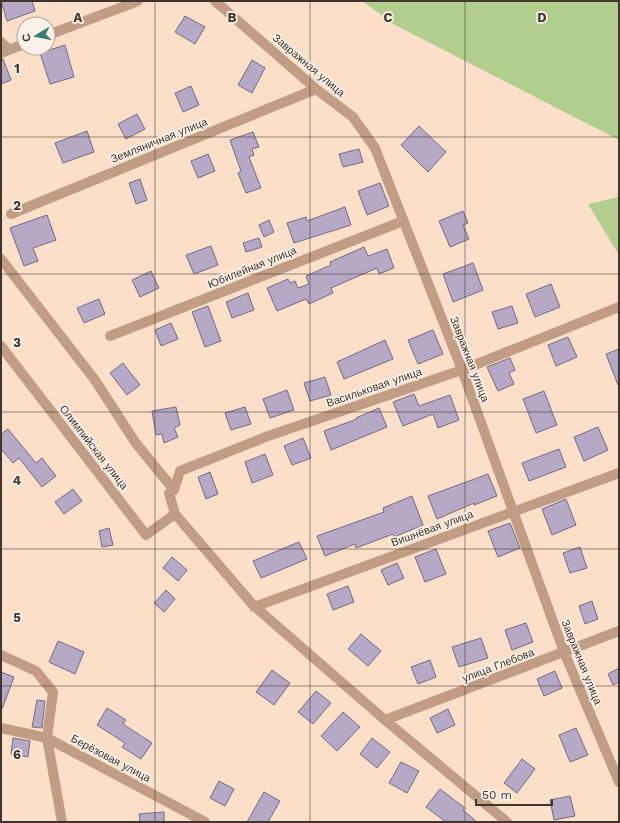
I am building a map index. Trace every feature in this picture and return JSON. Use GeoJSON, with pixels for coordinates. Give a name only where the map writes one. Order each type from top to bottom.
{"type":"FeatureCollection","features":[{"type":"Feature","properties":{"kind":"street"},"geometry":{"type":"LineString","coordinates":[[56,32],[138,1]]}},
{"type":"Feature","properties":{"kind":"street","name":"Завражная улица"},"geometry":{"type":"LineString","coordinates":[[215,1],[316,89],[353,117],[375,148],[462,370],[564,652],[619,782]]}},
{"type":"Feature","properties":{"kind":"street"},"geometry":{"type":"LineString","coordinates":[[1,42],[5,51],[16,47]]}},
{"type":"Feature","properties":{"kind":"street","name":"Земляничная улица"},"geometry":{"type":"LineString","coordinates":[[11,214],[316,89]]}},
{"type":"Feature","properties":{"kind":"street","name":"Юбилейная улица"},"geometry":{"type":"LineString","coordinates":[[110,336],[403,221]]}},
{"type":"Feature","properties":{"kind":"street"},"geometry":{"type":"LineString","coordinates":[[1,259],[95,380],[135,442],[174,490]]}},
{"type":"Feature","properties":{"kind":"street","name":"Васильковая улица"},"geometry":{"type":"LineString","coordinates":[[175,514],[169,493],[174,490],[180,471],[268,436],[462,370],[619,307]]}},
{"type":"Feature","properties":{"kind":"street","name":"Олимпийская улица"},"geometry":{"type":"LineString","coordinates":[[1,346],[146,535],[175,514]]}},
{"type":"Feature","properties":{"kind":"street","name":"Вишнёвая улица"},"geometry":{"type":"LineString","coordinates":[[254,607],[619,473]]}},
{"type":"Feature","properties":{"kind":"street"},"geometry":{"type":"LineString","coordinates":[[175,514],[254,607],[385,720],[507,822]]}},
{"type":"Feature","properties":{"kind":"street","name":"улица Глебова"},"geometry":{"type":"LineString","coordinates":[[385,720],[619,631]]}},
{"type":"Feature","properties":{"kind":"street"},"geometry":{"type":"LineString","coordinates":[[1,655],[36,670],[53,692],[47,738],[62,822]]}},
{"type":"Feature","properties":{"kind":"street","name":"Берёзовая улица"},"geometry":{"type":"LineString","coordinates":[[1,728],[47,738],[189,818],[205,822]]}},
{"type":"Feature","properties":{"kind":"green space"},"geometry":{"type":"Polygon","coordinates":[[[362,1],[619,1],[619,140],[393,24],[362,1]]]}},
{"type":"Feature","properties":{"kind":"green space"},"geometry":{"type":"Polygon","coordinates":[[[619,197],[619,255],[588,204],[619,197]]]}},
{"type":"Feature","properties":{"kind":"building"},"geometry":{"type":"Polygon","coordinates":[[[1,1],[32,1],[35,11],[21,16],[16,16],[16,18],[7,21],[1,1]]]}},
{"type":"Feature","properties":{"kind":"building"},"geometry":{"type":"Polygon","coordinates":[[[185,16],[205,27],[195,44],[175,32],[185,16]]]}},
{"type":"Feature","properties":{"kind":"building"},"geometry":{"type":"Polygon","coordinates":[[[65,45],[74,77],[50,84],[41,56],[56,56],[56,48],[65,45]]]}},
{"type":"Feature","properties":{"kind":"building"},"geometry":{"type":"Polygon","coordinates":[[[1,59],[3,59],[11,80],[1,84],[1,59]]]}},
{"type":"Feature","properties":{"kind":"building"},"geometry":{"type":"Polygon","coordinates":[[[252,60],[265,68],[252,93],[238,85],[252,60]]]}},
{"type":"Feature","properties":{"kind":"building"},"geometry":{"type":"Polygon","coordinates":[[[191,86],[199,105],[183,112],[175,93],[191,86]]]}},
{"type":"Feature","properties":{"kind":"building"},"geometry":{"type":"Polygon","coordinates":[[[137,114],[145,129],[126,139],[118,124],[137,114]]]}},
{"type":"Feature","properties":{"kind":"building"},"geometry":{"type":"Polygon","coordinates":[[[419,126],[446,152],[428,172],[401,145],[419,126]]]}},
{"type":"Feature","properties":{"kind":"building"},"geometry":{"type":"Polygon","coordinates":[[[87,131],[94,152],[63,163],[55,143],[87,131]]]}},
{"type":"Feature","properties":{"kind":"building"},"geometry":{"type":"Polygon","coordinates":[[[253,132],[259,147],[252,149],[254,155],[249,157],[261,188],[246,193],[238,173],[241,171],[230,140],[253,132]]]}},
{"type":"Feature","properties":{"kind":"building"},"geometry":{"type":"Polygon","coordinates":[[[359,149],[363,162],[343,167],[339,154],[359,149]]]}},
{"type":"Feature","properties":{"kind":"building"},"geometry":{"type":"Polygon","coordinates":[[[208,154],[215,171],[198,178],[191,161],[208,154]]]}},
{"type":"Feature","properties":{"kind":"building"},"geometry":{"type":"Polygon","coordinates":[[[140,179],[147,200],[136,204],[129,183],[140,179]]]}},
{"type":"Feature","properties":{"kind":"building"},"geometry":{"type":"Polygon","coordinates":[[[380,183],[389,206],[367,215],[358,191],[380,183]]]}},
{"type":"Feature","properties":{"kind":"building"},"geometry":{"type":"Polygon","coordinates":[[[345,207],[351,225],[294,243],[287,223],[306,217],[307,221],[345,207]]]}},
{"type":"Feature","properties":{"kind":"building"},"geometry":{"type":"Polygon","coordinates":[[[463,211],[468,223],[463,225],[469,239],[450,247],[439,221],[463,211]]]}},
{"type":"Feature","properties":{"kind":"building"},"geometry":{"type":"Polygon","coordinates":[[[47,215],[56,240],[33,248],[38,261],[24,266],[10,228],[47,215]]]}},
{"type":"Feature","properties":{"kind":"building"},"geometry":{"type":"Polygon","coordinates":[[[269,220],[274,232],[264,237],[259,225],[269,220]]]}},
{"type":"Feature","properties":{"kind":"building"},"geometry":{"type":"Polygon","coordinates":[[[259,238],[262,247],[246,252],[243,243],[259,238]]]}},
{"type":"Feature","properties":{"kind":"building"},"geometry":{"type":"Polygon","coordinates":[[[211,246],[218,265],[194,274],[186,255],[211,246]]]}},
{"type":"Feature","properties":{"kind":"building"},"geometry":{"type":"Polygon","coordinates":[[[364,247],[368,256],[387,249],[394,268],[379,274],[377,268],[331,288],[333,293],[309,304],[306,299],[277,311],[267,288],[288,279],[290,283],[295,281],[298,288],[309,284],[306,276],[331,265],[330,262],[364,247]]]}},
{"type":"Feature","properties":{"kind":"building"},"geometry":{"type":"Polygon","coordinates":[[[473,263],[483,290],[453,302],[443,274],[473,263]]]}},
{"type":"Feature","properties":{"kind":"building"},"geometry":{"type":"Polygon","coordinates":[[[151,271],[159,288],[140,297],[132,280],[151,271]]]}},
{"type":"Feature","properties":{"kind":"building"},"geometry":{"type":"Polygon","coordinates":[[[551,284],[560,307],[535,317],[526,294],[551,284]]]}},
{"type":"Feature","properties":{"kind":"building"},"geometry":{"type":"Polygon","coordinates":[[[248,293],[254,310],[232,318],[226,302],[248,293]]]}},
{"type":"Feature","properties":{"kind":"building"},"geometry":{"type":"Polygon","coordinates":[[[99,299],[105,314],[84,323],[77,308],[99,299]]]}},
{"type":"Feature","properties":{"kind":"building"},"geometry":{"type":"Polygon","coordinates":[[[208,306],[221,341],[205,347],[192,312],[208,306]]]}},
{"type":"Feature","properties":{"kind":"building"},"geometry":{"type":"Polygon","coordinates":[[[512,306],[518,323],[498,329],[492,312],[512,306]]]}},
{"type":"Feature","properties":{"kind":"building"},"geometry":{"type":"Polygon","coordinates":[[[171,323],[178,339],[161,346],[155,330],[171,323]]]}},
{"type":"Feature","properties":{"kind":"building"},"geometry":{"type":"Polygon","coordinates":[[[433,330],[443,354],[418,364],[408,340],[433,330]]]}},
{"type":"Feature","properties":{"kind":"building"},"geometry":{"type":"Polygon","coordinates":[[[568,337],[577,357],[556,366],[548,345],[568,337]]]}},
{"type":"Feature","properties":{"kind":"building"},"geometry":{"type":"Polygon","coordinates":[[[385,340],[393,359],[344,379],[337,362],[385,340]]]}},
{"type":"Feature","properties":{"kind":"building"},"geometry":{"type":"Polygon","coordinates":[[[619,349],[619,385],[618,385],[606,354],[619,349]]]}},
{"type":"Feature","properties":{"kind":"building"},"geometry":{"type":"Polygon","coordinates":[[[510,358],[515,370],[509,373],[514,384],[498,391],[487,367],[510,358]]]}},
{"type":"Feature","properties":{"kind":"building"},"geometry":{"type":"Polygon","coordinates":[[[123,363],[140,385],[127,395],[110,373],[123,363]]]}},
{"type":"Feature","properties":{"kind":"building"},"geometry":{"type":"Polygon","coordinates":[[[325,377],[331,395],[310,401],[304,383],[325,377]]]}},
{"type":"Feature","properties":{"kind":"building"},"geometry":{"type":"Polygon","coordinates":[[[287,390],[294,410],[270,418],[263,399],[287,390]]]}},
{"type":"Feature","properties":{"kind":"building"},"geometry":{"type":"Polygon","coordinates":[[[544,391],[557,425],[536,433],[523,399],[544,391]]]}},
{"type":"Feature","properties":{"kind":"building"},"geometry":{"type":"Polygon","coordinates":[[[414,394],[419,406],[450,395],[459,420],[438,428],[433,414],[403,426],[393,402],[414,394]]]}},
{"type":"Feature","properties":{"kind":"building"},"geometry":{"type":"Polygon","coordinates":[[[176,407],[180,425],[174,428],[178,437],[164,443],[162,434],[156,435],[152,411],[176,407]]]}},
{"type":"Feature","properties":{"kind":"building"},"geometry":{"type":"Polygon","coordinates":[[[245,407],[251,424],[231,430],[225,413],[245,407]]]}},
{"type":"Feature","properties":{"kind":"building"},"geometry":{"type":"Polygon","coordinates":[[[379,408],[387,427],[331,450],[324,431],[357,419],[356,418],[379,408]]]}},
{"type":"Feature","properties":{"kind":"building"},"geometry":{"type":"Polygon","coordinates":[[[598,427],[608,450],[584,461],[574,437],[598,427]]]}},
{"type":"Feature","properties":{"kind":"building"},"geometry":{"type":"Polygon","coordinates":[[[8,429],[36,463],[42,458],[56,476],[42,487],[19,458],[13,463],[1,449],[1,434],[8,429]]]}},
{"type":"Feature","properties":{"kind":"building"},"geometry":{"type":"Polygon","coordinates":[[[303,438],[311,458],[292,465],[284,446],[303,438]]]}},
{"type":"Feature","properties":{"kind":"building"},"geometry":{"type":"Polygon","coordinates":[[[559,449],[566,467],[529,481],[522,463],[559,449]]]}},
{"type":"Feature","properties":{"kind":"building"},"geometry":{"type":"Polygon","coordinates":[[[265,454],[273,475],[252,483],[245,462],[265,454]]]}},
{"type":"Feature","properties":{"kind":"building"},"geometry":{"type":"Polygon","coordinates":[[[210,472],[218,494],[206,499],[198,477],[210,472]]]}},
{"type":"Feature","properties":{"kind":"building"},"geometry":{"type":"Polygon","coordinates":[[[488,474],[497,496],[474,505],[474,503],[437,519],[428,496],[488,474]]]}},
{"type":"Feature","properties":{"kind":"building"},"geometry":{"type":"Polygon","coordinates":[[[73,489],[82,501],[64,514],[55,502],[73,489]]]}},
{"type":"Feature","properties":{"kind":"building"},"geometry":{"type":"Polygon","coordinates":[[[412,496],[423,525],[394,537],[393,534],[356,548],[355,544],[325,556],[317,536],[384,512],[383,508],[412,496]]]}},
{"type":"Feature","properties":{"kind":"building"},"geometry":{"type":"Polygon","coordinates":[[[566,499],[576,525],[552,535],[542,509],[566,499]]]}},
{"type":"Feature","properties":{"kind":"building"},"geometry":{"type":"Polygon","coordinates":[[[510,523],[520,548],[498,557],[488,531],[510,523]]]}},
{"type":"Feature","properties":{"kind":"building"},"geometry":{"type":"Polygon","coordinates":[[[109,528],[113,545],[102,547],[99,531],[109,528]]]}},
{"type":"Feature","properties":{"kind":"building"},"geometry":{"type":"Polygon","coordinates":[[[299,542],[307,559],[261,578],[253,561],[299,542]]]}},
{"type":"Feature","properties":{"kind":"building"},"geometry":{"type":"Polygon","coordinates":[[[580,547],[587,568],[570,573],[563,553],[580,547]]]}},
{"type":"Feature","properties":{"kind":"building"},"geometry":{"type":"Polygon","coordinates":[[[436,549],[446,574],[425,582],[415,557],[436,549]]]}},
{"type":"Feature","properties":{"kind":"building"},"geometry":{"type":"Polygon","coordinates":[[[172,557],[187,570],[178,581],[163,568],[172,557]]]}},
{"type":"Feature","properties":{"kind":"building"},"geometry":{"type":"Polygon","coordinates":[[[397,563],[404,578],[388,585],[381,570],[397,563]]]}},
{"type":"Feature","properties":{"kind":"building"},"geometry":{"type":"Polygon","coordinates":[[[348,586],[354,602],[333,610],[327,594],[348,586]]]}},
{"type":"Feature","properties":{"kind":"building"},"geometry":{"type":"Polygon","coordinates":[[[166,590],[175,599],[164,612],[154,603],[166,590]]]}},
{"type":"Feature","properties":{"kind":"building"},"geometry":{"type":"Polygon","coordinates":[[[592,601],[598,619],[585,624],[579,606],[592,601]]]}},
{"type":"Feature","properties":{"kind":"building"},"geometry":{"type":"Polygon","coordinates":[[[526,623],[533,642],[512,650],[505,630],[526,623]]]}},
{"type":"Feature","properties":{"kind":"building"},"geometry":{"type":"Polygon","coordinates":[[[361,634],[381,651],[368,666],[348,649],[361,634]]]}},
{"type":"Feature","properties":{"kind":"building"},"geometry":{"type":"Polygon","coordinates":[[[481,638],[488,658],[459,667],[452,647],[481,638]]]}},
{"type":"Feature","properties":{"kind":"building"},"geometry":{"type":"Polygon","coordinates":[[[58,641],[84,652],[75,674],[49,662],[58,641]]]}},
{"type":"Feature","properties":{"kind":"building"},"geometry":{"type":"Polygon","coordinates":[[[430,660],[436,677],[418,684],[411,667],[430,660]]]}},
{"type":"Feature","properties":{"kind":"building"},"geometry":{"type":"Polygon","coordinates":[[[619,668],[619,682],[613,685],[608,674],[619,668]]]}},
{"type":"Feature","properties":{"kind":"building"},"geometry":{"type":"Polygon","coordinates":[[[272,670],[290,683],[274,705],[256,692],[272,670]]]}},
{"type":"Feature","properties":{"kind":"building"},"geometry":{"type":"Polygon","coordinates":[[[555,671],[562,688],[544,696],[537,679],[555,671]]]}},
{"type":"Feature","properties":{"kind":"building"},"geometry":{"type":"Polygon","coordinates":[[[1,672],[14,677],[2,709],[1,709],[1,672]]]}},
{"type":"Feature","properties":{"kind":"building"},"geometry":{"type":"Polygon","coordinates":[[[316,691],[331,703],[313,724],[298,712],[316,691]]]}},
{"type":"Feature","properties":{"kind":"building"},"geometry":{"type":"Polygon","coordinates":[[[37,700],[45,701],[42,728],[32,727],[37,700]]]}},
{"type":"Feature","properties":{"kind":"building"},"geometry":{"type":"Polygon","coordinates":[[[107,708],[126,720],[123,724],[152,743],[141,759],[122,747],[125,743],[97,725],[107,708]]]}},
{"type":"Feature","properties":{"kind":"building"},"geometry":{"type":"Polygon","coordinates":[[[448,709],[455,725],[437,733],[430,718],[448,709]]]}},
{"type":"Feature","properties":{"kind":"building"},"geometry":{"type":"Polygon","coordinates":[[[343,712],[360,727],[337,751],[321,736],[343,712]]]}},
{"type":"Feature","properties":{"kind":"building"},"geometry":{"type":"Polygon","coordinates":[[[576,728],[588,755],[570,762],[559,735],[576,728]]]}},
{"type":"Feature","properties":{"kind":"building"},"geometry":{"type":"Polygon","coordinates":[[[13,738],[30,741],[28,757],[11,754],[13,738]]]}},
{"type":"Feature","properties":{"kind":"building"},"geometry":{"type":"Polygon","coordinates":[[[372,738],[390,752],[377,768],[360,754],[372,738]]]}},
{"type":"Feature","properties":{"kind":"building"},"geometry":{"type":"Polygon","coordinates":[[[522,759],[535,769],[517,793],[504,783],[522,759]]]}},
{"type":"Feature","properties":{"kind":"building"},"geometry":{"type":"Polygon","coordinates":[[[401,762],[419,771],[407,793],[389,783],[401,762]]]}},
{"type":"Feature","properties":{"kind":"building"},"geometry":{"type":"Polygon","coordinates":[[[219,781],[234,789],[225,806],[210,798],[219,781]]]}},
{"type":"Feature","properties":{"kind":"building"},"geometry":{"type":"Polygon","coordinates":[[[440,789],[465,808],[463,810],[477,822],[446,822],[426,807],[440,789]]]}},
{"type":"Feature","properties":{"kind":"building"},"geometry":{"type":"Polygon","coordinates":[[[264,792],[280,801],[268,822],[247,822],[264,792]]]}},
{"type":"Feature","properties":{"kind":"building"},"geometry":{"type":"Polygon","coordinates":[[[570,796],[575,816],[554,820],[550,800],[570,796]]]}},
{"type":"Feature","properties":{"kind":"building"},"geometry":{"type":"Polygon","coordinates":[[[164,812],[164,822],[140,822],[139,814],[164,812]]]}}]}
